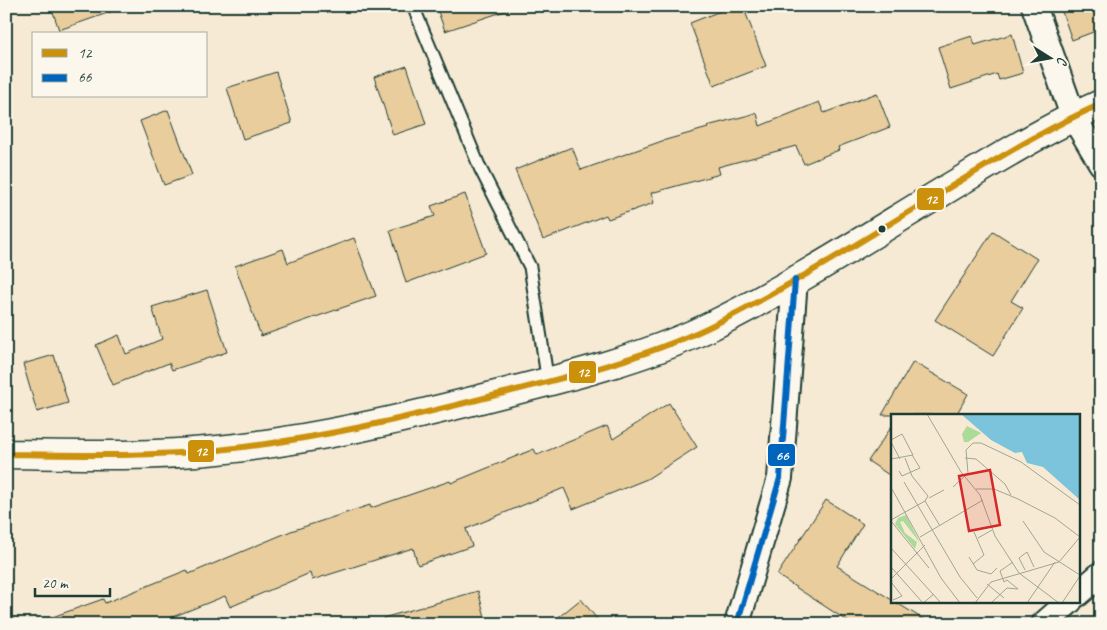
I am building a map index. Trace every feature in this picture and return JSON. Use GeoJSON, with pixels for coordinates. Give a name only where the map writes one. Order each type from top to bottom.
{"type":"FeatureCollection","features":[{"type":"Feature","properties":{"kind":"street"},"geometry":{"type":"LineString","coordinates":[[1034,6],[1073,116],[1101,163]]}},
{"type":"Feature","properties":{"kind":"street"},"geometry":{"type":"LineString","coordinates":[[6,454],[148,455],[280,443],[387,423],[548,383],[654,350],[704,330],[795,280],[995,160],[1073,116],[1101,104]]}},
{"type":"Feature","properties":{"kind":"street"},"geometry":{"type":"LineString","coordinates":[[738,624],[780,478],[795,280]]}},
{"type":"Feature","properties":{"kind":"street"},"geometry":{"type":"LineString","coordinates":[[1080,592],[1101,574]]}},
{"type":"Feature","properties":{"kind":"street"},"geometry":{"type":"LineString","coordinates":[[1044,624],[1069,602]]}},
{"type":"Feature","properties":{"kind":"lane"},"geometry":{"type":"LineString","coordinates":[[413,6],[480,168],[530,267],[548,383]]}},
{"type":"Feature","properties":{"kind":"building"},"geometry":{"type":"Polygon","coordinates":[[[51,6],[119,6],[119,9],[59,30],[51,6]]]}},
{"type":"Feature","properties":{"kind":"building"},"geometry":{"type":"Polygon","coordinates":[[[436,6],[508,6],[508,10],[445,31],[436,6]]]}},
{"type":"Feature","properties":{"kind":"building"},"geometry":{"type":"Polygon","coordinates":[[[733,6],[743,6],[766,66],[714,86],[690,23],[733,6]]]}},
{"type":"Feature","properties":{"kind":"building"},"geometry":{"type":"Polygon","coordinates":[[[1060,6],[1101,6],[1101,29],[1072,40],[1060,6]]]}},
{"type":"Feature","properties":{"kind":"building"},"geometry":{"type":"Polygon","coordinates":[[[1012,34],[1023,73],[999,80],[997,74],[951,89],[938,47],[972,36],[975,45],[1012,34]]]}},
{"type":"Feature","properties":{"kind":"building"},"geometry":{"type":"Polygon","coordinates":[[[407,66],[426,124],[393,135],[374,77],[407,66]]]}},
{"type":"Feature","properties":{"kind":"building"},"geometry":{"type":"Polygon","coordinates":[[[276,72],[292,123],[243,139],[227,88],[276,72]]]}},
{"type":"Feature","properties":{"kind":"building"},"geometry":{"type":"Polygon","coordinates":[[[877,93],[890,127],[838,147],[839,150],[804,164],[796,146],[718,167],[720,174],[651,193],[654,203],[608,219],[606,215],[543,240],[515,170],[572,147],[581,170],[662,141],[708,128],[707,126],[757,113],[760,126],[819,102],[824,113],[877,93]]]}},
{"type":"Feature","properties":{"kind":"building"},"geometry":{"type":"Polygon","coordinates":[[[168,110],[192,175],[164,185],[140,121],[168,110]]]}},
{"type":"Feature","properties":{"kind":"building"},"geometry":{"type":"Polygon","coordinates":[[[465,194],[486,253],[406,283],[390,230],[435,216],[431,206],[465,194]]]}},
{"type":"Feature","properties":{"kind":"building"},"geometry":{"type":"Polygon","coordinates":[[[993,231],[1037,259],[1011,301],[1023,308],[993,356],[935,320],[993,231]]]}},
{"type":"Feature","properties":{"kind":"building"},"geometry":{"type":"Polygon","coordinates":[[[354,238],[376,296],[261,336],[235,266],[283,249],[288,263],[354,238]]]}},
{"type":"Feature","properties":{"kind":"building"},"geometry":{"type":"Polygon","coordinates":[[[207,290],[227,352],[172,370],[169,363],[113,385],[96,345],[119,335],[126,354],[162,339],[152,307],[207,290]]]}},
{"type":"Feature","properties":{"kind":"building"},"geometry":{"type":"Polygon","coordinates":[[[54,355],[68,403],[37,412],[23,364],[54,355]]]}},
{"type":"Feature","properties":{"kind":"building"},"geometry":{"type":"Polygon","coordinates":[[[913,362],[968,394],[957,414],[882,415],[913,362]]]}},
{"type":"Feature","properties":{"kind":"building"},"geometry":{"type":"Polygon","coordinates":[[[669,403],[697,447],[647,479],[573,509],[564,488],[466,529],[472,546],[418,565],[413,548],[312,580],[310,573],[230,607],[225,596],[155,624],[42,624],[41,621],[103,599],[105,603],[187,570],[189,574],[291,531],[370,505],[371,508],[450,481],[451,483],[534,449],[537,455],[607,426],[613,439],[669,403]]]}},
{"type":"Feature","properties":{"kind":"building"},"geometry":{"type":"Polygon","coordinates":[[[891,427],[891,476],[868,461],[891,427]]]}},
{"type":"Feature","properties":{"kind":"building"},"geometry":{"type":"Polygon","coordinates":[[[826,500],[863,524],[837,566],[891,599],[891,602],[895,602],[931,624],[852,624],[777,575],[826,500]]]}},
{"type":"Feature","properties":{"kind":"building"},"geometry":{"type":"Polygon","coordinates":[[[478,591],[487,624],[384,624],[383,618],[478,591]]]}},
{"type":"Feature","properties":{"kind":"building"},"geometry":{"type":"Polygon","coordinates":[[[581,599],[601,624],[550,624],[581,599]]]}},
{"type":"Feature","properties":{"kind":"transit line","name":"12"},"geometry":{"type":"LineString","coordinates":[[6,454],[165,454],[254,446],[325,434],[430,411],[552,381],[632,358],[683,339],[774,293],[1016,148],[1101,104]]}},
{"type":"Feature","properties":{"kind":"transit line","name":"66"},"geometry":{"type":"LineString","coordinates":[[737,624],[780,478],[795,280]]}}]}
